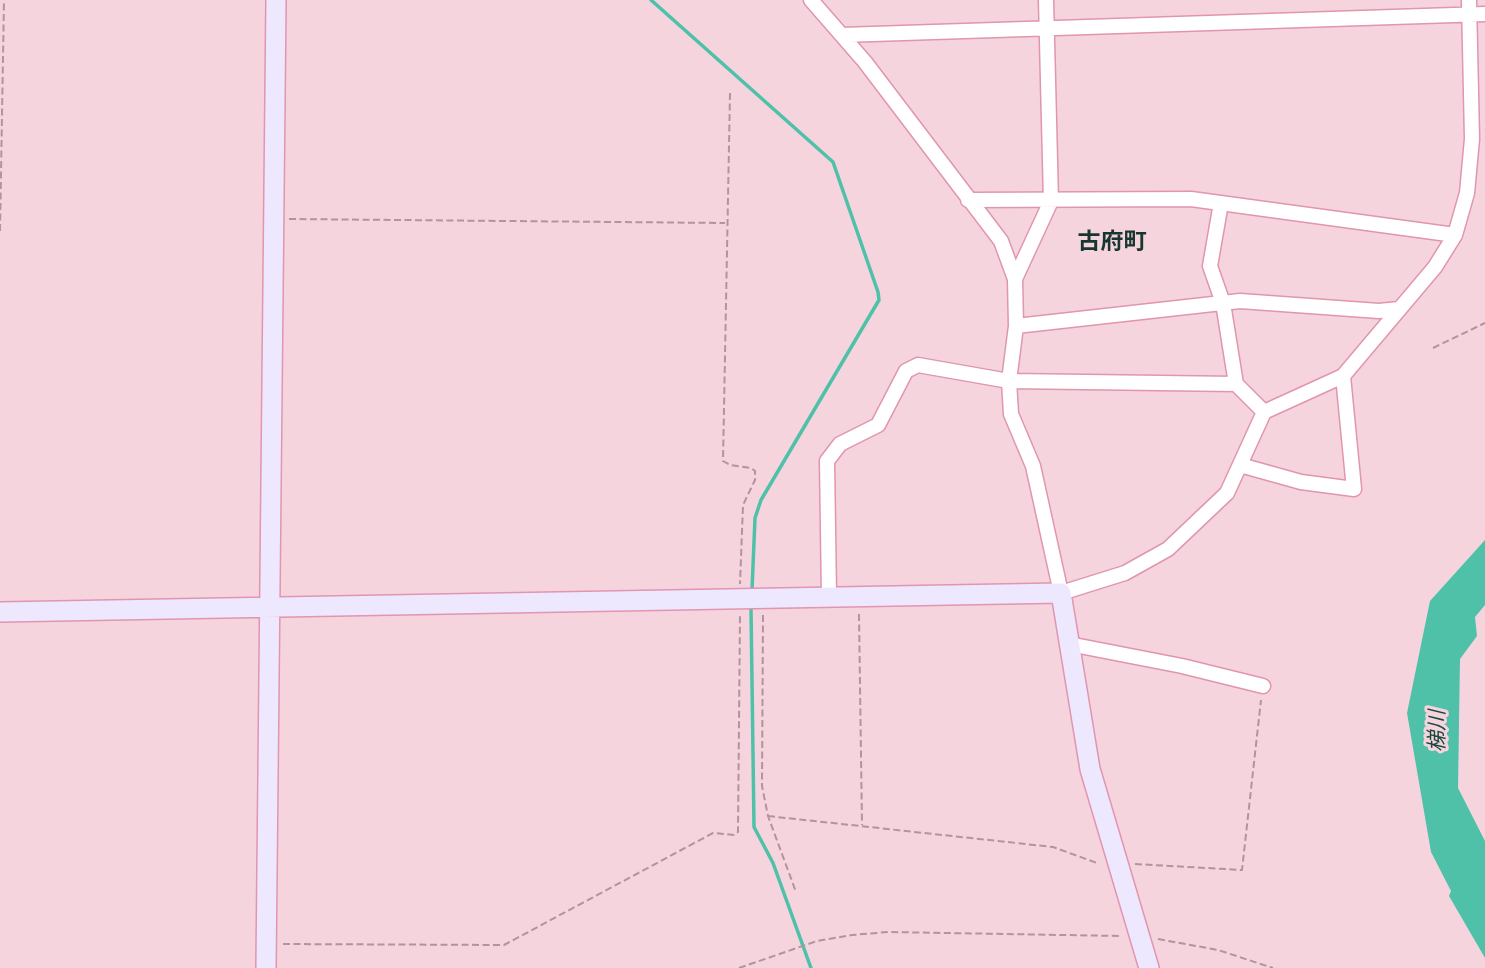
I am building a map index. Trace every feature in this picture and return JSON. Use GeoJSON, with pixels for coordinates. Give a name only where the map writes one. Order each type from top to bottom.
{"type":"FeatureCollection","features":[{"type":"Feature","properties":{"kind":"street"},"geometry":{"type":"LineString","coordinates":[[266,968],[276,0]]}},
{"type":"Feature","properties":{"kind":"street"},"geometry":{"type":"LineString","coordinates":[[811,0],[842,35],[1001,240],[1015,279],[1016,326],[1009,381],[1011,414],[1033,467],[1061,593],[1090,769],[1149,968]]}},
{"type":"Feature","properties":{"kind":"street"},"geometry":{"type":"LineString","coordinates":[[1015,279],[1051,201],[1046,0]]}},
{"type":"Feature","properties":{"kind":"street"},"geometry":{"type":"LineString","coordinates":[[842,35],[1047,28],[1469,7],[1485,15]]}},
{"type":"Feature","properties":{"kind":"street"},"geometry":{"type":"LineString","coordinates":[[0,612],[1061,593],[1125,573],[1168,549],[1227,493],[1264,412],[1343,376],[1435,267],[1455,235],[1467,193],[1472,139],[1469,7]]}},
{"type":"Feature","properties":{"kind":"street"},"geometry":{"type":"LineString","coordinates":[[968,200],[1147,198],[1221,203],[1455,235]]}},
{"type":"Feature","properties":{"kind":"street"},"geometry":{"type":"LineString","coordinates":[[1221,203],[1210,266],[1223,303],[1236,384],[1264,412]]}},
{"type":"Feature","properties":{"kind":"street"},"geometry":{"type":"LineString","coordinates":[[1016,326],[1240,301],[1379,311],[1399,309]]}},
{"type":"Feature","properties":{"kind":"street"},"geometry":{"type":"LineString","coordinates":[[829,596],[827,461],[840,444],[878,425],[906,371],[918,365],[1009,381],[1236,384]]}},
{"type":"Feature","properties":{"kind":"street"},"geometry":{"type":"LineString","coordinates":[[1240,465],[1301,482],[1354,489],[1343,376]]}},
{"type":"Feature","properties":{"kind":"street"},"geometry":{"type":"LineString","coordinates":[[1069,645],[1182,666],[1263,686]]}},
{"type":"Feature","properties":{"kind":"path"},"geometry":{"type":"LineString","coordinates":[[0,231],[4,0]]}},
{"type":"Feature","properties":{"kind":"path"},"geometry":{"type":"LineString","coordinates":[[267,944],[504,945],[713,833],[734,835],[738,832],[740,521],[743,505],[755,480],[755,471],[723,461],[730,93]]}},
{"type":"Feature","properties":{"kind":"path"},"geometry":{"type":"LineString","coordinates":[[273,218],[726,223]]}},
{"type":"Feature","properties":{"kind":"path"},"geometry":{"type":"LineString","coordinates":[[1433,348],[1485,323]]}},
{"type":"Feature","properties":{"kind":"path"},"geometry":{"type":"LineString","coordinates":[[859,595],[862,826]]}},
{"type":"Feature","properties":{"kind":"path"},"geometry":{"type":"LineString","coordinates":[[764,597],[762,786],[768,816],[796,892]]}},
{"type":"Feature","properties":{"kind":"path"},"geometry":{"type":"LineString","coordinates":[[1134,864],[1242,870],[1263,686]]}},
{"type":"Feature","properties":{"kind":"path"},"geometry":{"type":"LineString","coordinates":[[768,816],[1053,847],[1097,863]]}},
{"type":"Feature","properties":{"kind":"path"},"geometry":{"type":"LineString","coordinates":[[739,968],[817,941],[888,932],[1140,937],[1218,950],[1273,968]]}},
{"type":"Feature","properties":{"kind":"water","name":"梯川"},"geometry":{"type":"Polygon","coordinates":[[[1485,540],[1485,605],[1475,617],[1477,636],[1460,659],[1458,788],[1485,841],[1485,958],[1449,896],[1451,891],[1431,852],[1407,713],[1430,601],[1485,540]]]}},
{"type":"Feature","properties":{"kind":"waterway"},"geometry":{"type":"LineString","coordinates":[[651,0],[833,162],[878,292],[879,300],[761,500],[755,518],[752,590]]}},
{"type":"Feature","properties":{"kind":"waterway"},"geometry":{"type":"LineString","coordinates":[[751,608],[754,827],[773,863],[811,968]]}},
{"type":"Feature","properties":{"kind":"district","name":"古府町"},"geometry":{"type":"Point","coordinates":[1112,242]}}]}
